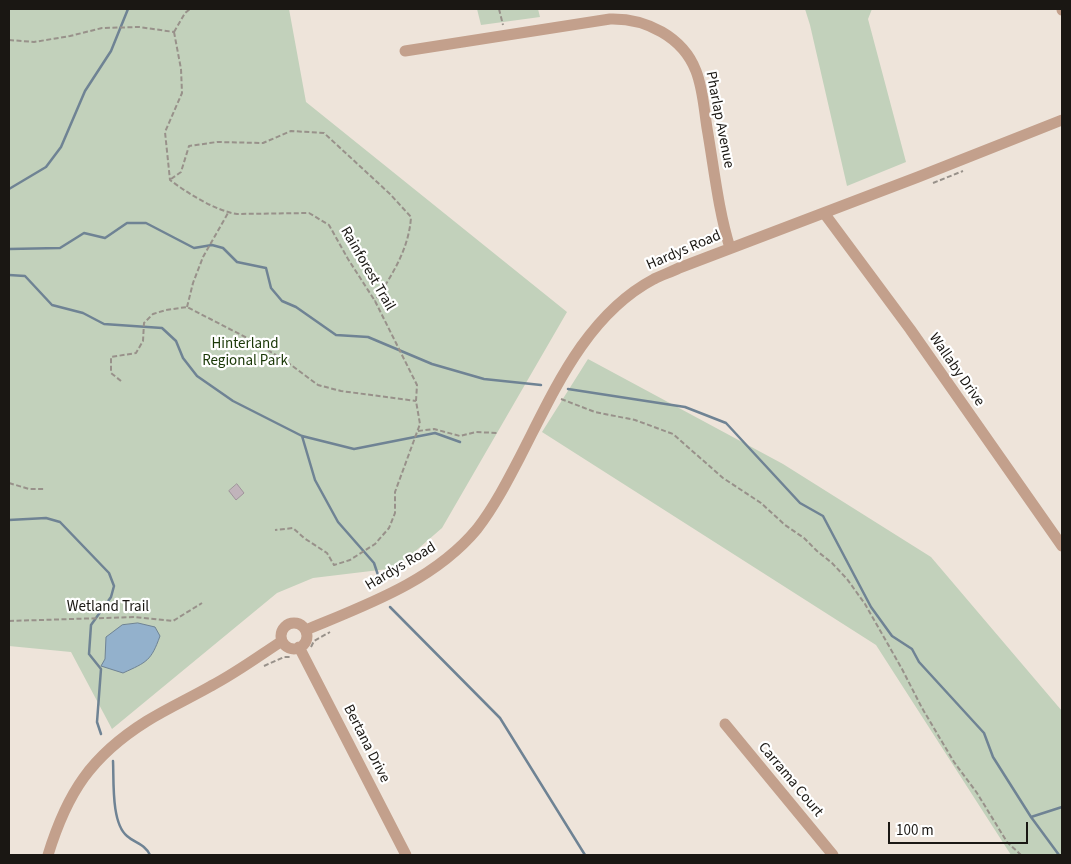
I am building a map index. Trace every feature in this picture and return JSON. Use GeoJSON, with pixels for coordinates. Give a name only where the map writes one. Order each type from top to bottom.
{"type":"FeatureCollection","features":[{"type":"Feature","properties":{"kind":"street","name":"Pharlap Avenue"},"geometry":{"type":"LineString","coordinates":[[405,51],[623,19],[642,23],[659,30],[676,43],[691,61],[696,71],[722,221],[730,248]]}},
{"type":"Feature","properties":{"kind":"street","name":"Hardys Road"},"geometry":{"type":"LineString","coordinates":[[306,630],[380,599],[436,566],[458,548],[477,528],[496,501],[552,395],[588,336],[614,309],[634,292],[654,279],[730,248],[1062,120]]}},
{"type":"Feature","properties":{"kind":"street","name":"Wallaby Drive"},"geometry":{"type":"LineString","coordinates":[[824,213],[910,329],[1062,546]]}},
{"type":"Feature","properties":{"kind":"street"},"geometry":{"type":"LineString","coordinates":[[288,624],[298,624],[306,630],[305,642],[298,653],[282,641],[282,632],[288,624]]}},
{"type":"Feature","properties":{"kind":"street"},"geometry":{"type":"LineString","coordinates":[[48,855],[59,820],[76,787],[102,754],[147,721],[213,686],[282,641]]}},
{"type":"Feature","properties":{"kind":"street","name":"Bertana Drive"},"geometry":{"type":"LineString","coordinates":[[298,653],[406,855]]}},
{"type":"Feature","properties":{"kind":"street","name":"Carrama Court"},"geometry":{"type":"LineString","coordinates":[[725,724],[833,855]]}},
{"type":"Feature","properties":{"kind":"path"},"geometry":{"type":"LineString","coordinates":[[170,180],[165,132],[182,93],[182,69],[174,32],[185,13],[190,9]]}},
{"type":"Feature","properties":{"kind":"path"},"geometry":{"type":"LineString","coordinates":[[499,9],[505,35]]}},
{"type":"Feature","properties":{"kind":"path"},"geometry":{"type":"LineString","coordinates":[[9,40],[34,42],[102,28],[139,27],[174,32]]}},
{"type":"Feature","properties":{"kind":"path"},"geometry":{"type":"LineString","coordinates":[[170,180],[181,172],[189,146],[217,142],[263,144],[291,131],[324,132],[383,187],[411,217],[411,225],[404,251],[392,275],[375,301]]}},
{"type":"Feature","properties":{"kind":"path","name":"Rainforest Trail"},"geometry":{"type":"LineString","coordinates":[[170,180],[183,190],[228,213],[309,213],[329,225],[375,301],[417,386],[416,401],[420,424],[418,431]]}},
{"type":"Feature","properties":{"kind":"path"},"geometry":{"type":"LineString","coordinates":[[187,307],[193,283],[203,257],[228,213]]}},
{"type":"Feature","properties":{"kind":"path"},"geometry":{"type":"LineString","coordinates":[[120,381],[111,373],[111,357],[136,353],[143,341],[144,323],[153,314],[187,307],[253,341],[287,362],[318,385],[341,391],[416,401]]}},
{"type":"Feature","properties":{"kind":"path"},"geometry":{"type":"LineString","coordinates":[[552,395],[580,407],[636,420],[673,434],[724,478],[761,503],[785,525],[804,538],[832,564],[847,579],[865,604],[954,762],[977,794],[1007,842],[1021,855]]}},
{"type":"Feature","properties":{"kind":"path"},"geometry":{"type":"LineString","coordinates":[[275,530],[293,528],[304,538],[327,552],[334,565],[350,560],[375,544],[389,528],[396,513],[395,492],[418,431],[434,429],[460,436],[476,432],[497,433]]}},
{"type":"Feature","properties":{"kind":"path"},"geometry":{"type":"LineString","coordinates":[[9,483],[29,489],[44,488]]}},
{"type":"Feature","properties":{"kind":"path","name":"Wetland Trail"},"geometry":{"type":"LineString","coordinates":[[9,620],[134,617],[173,621],[202,603]]}},
{"type":"Feature","properties":{"kind":"path"},"geometry":{"type":"LineString","coordinates":[[311,651],[314,642],[332,631]]}},
{"type":"Feature","properties":{"kind":"path"},"geometry":{"type":"LineString","coordinates":[[258,669],[298,653]]}},
{"type":"Feature","properties":{"kind":"green space","name":"Hinterland Regional Park"},"geometry":{"type":"Polygon","coordinates":[[[9,9],[289,9],[306,102],[567,312],[442,528],[396,568],[313,578],[277,593],[112,729],[71,652],[9,646],[9,9]]]}},
{"type":"Feature","properties":{"kind":"green space"},"geometry":{"type":"Polygon","coordinates":[[[477,9],[538,9],[540,17],[481,25],[477,9]]]}},
{"type":"Feature","properties":{"kind":"green space"},"geometry":{"type":"Polygon","coordinates":[[[805,9],[872,9],[868,19],[906,162],[847,186],[805,9]]]}},
{"type":"Feature","properties":{"kind":"green space"},"geometry":{"type":"Polygon","coordinates":[[[588,359],[783,464],[931,557],[1062,711],[1062,855],[1011,855],[876,645],[542,432],[588,359]]]}},
{"type":"Feature","properties":{"kind":"water"},"geometry":{"type":"Polygon","coordinates":[[[138,623],[155,627],[160,636],[151,656],[143,663],[123,673],[101,666],[105,659],[106,637],[122,625],[138,623]]]}},
{"type":"Feature","properties":{"kind":"building"},"geometry":{"type":"Polygon","coordinates":[[[237,484],[244,493],[236,500],[229,491],[237,484]]]}},
{"type":"Feature","properties":{"kind":"waterway"},"geometry":{"type":"LineString","coordinates":[[9,189],[46,167],[61,147],[85,91],[111,51],[128,9]]}},
{"type":"Feature","properties":{"kind":"waterway"},"geometry":{"type":"LineString","coordinates":[[9,249],[60,248],[84,233],[105,238],[127,223],[146,223],[194,248],[212,245],[223,248],[237,262],[266,268],[271,288],[282,301],[296,307],[336,335],[368,337],[432,364],[484,379],[541,385]]}},
{"type":"Feature","properties":{"kind":"waterway"},"geometry":{"type":"LineString","coordinates":[[9,275],[25,276],[52,305],[83,313],[104,324],[162,328],[176,341],[183,358],[197,376],[233,401],[302,436],[354,449],[435,433],[460,442]]}},
{"type":"Feature","properties":{"kind":"waterway"},"geometry":{"type":"LineString","coordinates":[[568,389],[685,407],[726,423],[800,503],[823,516],[871,607],[892,636],[912,649],[919,662],[984,733],[993,757],[1031,817],[1059,855]]}},
{"type":"Feature","properties":{"kind":"waterway"},"geometry":{"type":"LineString","coordinates":[[302,436],[315,480],[338,522],[374,563],[381,584]]}},
{"type":"Feature","properties":{"kind":"waterway"},"geometry":{"type":"LineString","coordinates":[[9,520],[46,518],[60,522],[109,573],[114,586],[111,597],[91,625],[89,654],[101,669]]}},
{"type":"Feature","properties":{"kind":"waterway"},"geometry":{"type":"LineString","coordinates":[[390,607],[500,718],[585,855]]}},
{"type":"Feature","properties":{"kind":"waterway"},"geometry":{"type":"LineString","coordinates":[[101,669],[97,722],[101,734]]}},
{"type":"Feature","properties":{"kind":"waterway"},"geometry":{"type":"LineString","coordinates":[[113,761],[114,801],[118,821],[127,836],[143,846],[150,855]]}},
{"type":"Feature","properties":{"kind":"waterway"},"geometry":{"type":"LineString","coordinates":[[1031,817],[1062,807]]}}]}
